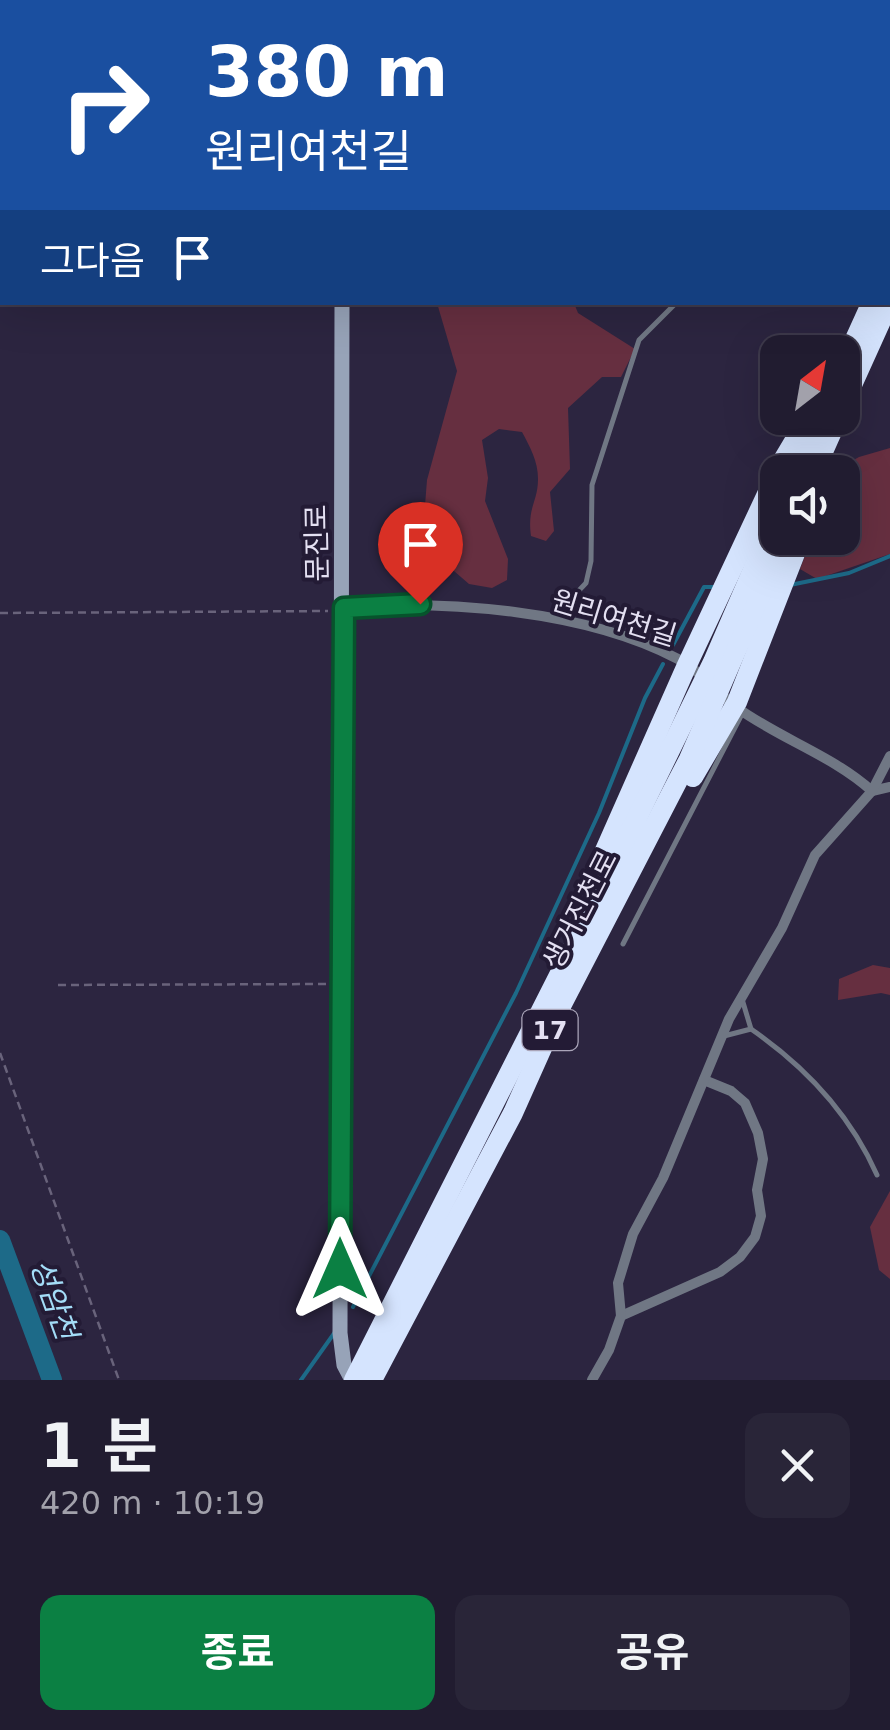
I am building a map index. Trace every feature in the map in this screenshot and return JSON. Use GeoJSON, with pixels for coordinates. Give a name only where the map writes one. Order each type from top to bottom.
{"type":"FeatureCollection","features":[{"type":"Feature","properties":{"kind":"highway"},"geometry":{"type":"LineString","coordinates":[[858,334],[871,305]]}},
{"type":"Feature","properties":{"kind":"highway"},"geometry":{"type":"LineString","coordinates":[[860,369],[888,305]]}},
{"type":"Feature","properties":{"kind":"highway"},"geometry":{"type":"LineString","coordinates":[[560,972],[602,856],[687,664],[798,435]]}},
{"type":"Feature","properties":{"kind":"highway","name":"17"},"geometry":{"type":"LineString","coordinates":[[723,702],[720,669],[762,555]]}},
{"type":"Feature","properties":{"kind":"highway","name":"17"},"geometry":{"type":"LineString","coordinates":[[720,669],[777,555]]}},
{"type":"Feature","properties":{"kind":"highway"},"geometry":{"type":"LineString","coordinates":[[723,702],[793,555]]}},
{"type":"Feature","properties":{"kind":"highway","name":"생거진천로"},"geometry":{"type":"LineString","coordinates":[[377,1353],[513,1113],[590,951],[723,702]]}},
{"type":"Feature","properties":{"kind":"highway","name":"생거진천로"},"geometry":{"type":"LineString","coordinates":[[377,1353],[560,972],[723,702]]}},
{"type":"Feature","properties":{"kind":"highway","name":"17"},"geometry":{"type":"LineString","coordinates":[[353,1380],[377,1353]]}},
{"type":"Feature","properties":{"kind":"highway","name":"17"},"geometry":{"type":"LineString","coordinates":[[372,1380],[377,1353]]}},
{"type":"Feature","properties":{"kind":"street","name":"문진로"},"geometry":{"type":"LineString","coordinates":[[342,305],[340,1332],[344,1365],[353,1380]]}},
{"type":"Feature","properties":{"kind":"street","name":"원리여천길"},"geometry":{"type":"LineString","coordinates":[[344,608],[446,604],[601,631],[687,664],[705,676],[723,702],[848,770],[872,791]]}},
{"type":"Feature","properties":{"kind":"street"},"geometry":{"type":"LineString","coordinates":[[592,1380],[609,1350],[621,1316],[618,1283],[633,1234],[663,1178],[721,1037],[782,928],[815,855],[872,791],[890,756]]}},
{"type":"Feature","properties":{"kind":"street"},"geometry":{"type":"LineString","coordinates":[[872,791],[890,787]]}},
{"type":"Feature","properties":{"kind":"street"},"geometry":{"type":"LineString","coordinates":[[621,1316],[720,1272],[740,1257],[756,1237],[761,1216],[757,1190],[763,1158],[758,1133],[745,1103],[731,1091],[704,1080]]}},
{"type":"Feature","properties":{"kind":"lane"},"geometry":{"type":"LineString","coordinates":[[551,620],[586,583],[591,560],[592,484],[638,340],[674,305]]}},
{"type":"Feature","properties":{"kind":"lane"},"geometry":{"type":"LineString","coordinates":[[623,944],[723,702]]}},
{"type":"Feature","properties":{"kind":"lane"},"geometry":{"type":"LineString","coordinates":[[742,998],[751,1029],[805,1070],[836,1103],[877,1175]]}},
{"type":"Feature","properties":{"kind":"lane"},"geometry":{"type":"LineString","coordinates":[[721,1037],[751,1029]]}},
{"type":"Feature","properties":{"kind":"path"},"geometry":{"type":"LineString","coordinates":[[0,613],[326,612],[344,608]]}},
{"type":"Feature","properties":{"kind":"path"},"geometry":{"type":"LineString","coordinates":[[58,985],[340,984]]}},
{"type":"Feature","properties":{"kind":"path"},"geometry":{"type":"LineString","coordinates":[[0,1053],[119,1380]]}},
{"type":"Feature","properties":{"kind":"shaded area"},"geometry":{"type":"Polygon","coordinates":[[[438,305],[575,305],[578,313],[635,349],[621,377],[602,377],[568,408],[570,469],[550,492],[554,531],[546,541],[531,536],[538,472],[522,432],[499,429],[482,440],[488,478],[485,501],[508,559],[507,580],[492,588],[469,584],[439,558],[423,531],[427,480],[457,371],[438,305]]]}},
{"type":"Feature","properties":{"kind":"shaded area"},"geometry":{"type":"Polygon","coordinates":[[[890,448],[890,554],[817,579],[800,569],[805,555],[860,555],[860,457],[890,448]]]}},
{"type":"Feature","properties":{"kind":"shaded area"},"geometry":{"type":"Polygon","coordinates":[[[873,965],[890,968],[890,995],[838,1000],[839,979],[873,965]]]}},
{"type":"Feature","properties":{"kind":"shaded area"},"geometry":{"type":"Polygon","coordinates":[[[890,1191],[890,1279],[879,1270],[870,1227],[890,1191]]]}},
{"type":"Feature","properties":{"kind":"waterway"},"geometry":{"type":"LineString","coordinates":[[790,585],[849,573],[890,556]]}},
{"type":"Feature","properties":{"kind":"waterway"},"geometry":{"type":"LineString","coordinates":[[673,645],[704,587],[715,587]]}},
{"type":"Feature","properties":{"kind":"waterway"},"geometry":{"type":"LineString","coordinates":[[353,1307],[516,993],[663,664]]}},
{"type":"Feature","properties":{"kind":"waterway","name":"성암천"},"geometry":{"type":"LineString","coordinates":[[0,1240],[52,1380]]}},
{"type":"Feature","properties":{"kind":"waterway"},"geometry":{"type":"LineString","coordinates":[[301,1380],[335,1332]]}},
{"type":"Feature","properties":{"kind":"route"},"geometry":{"type":"LineString","coordinates":[[340,1269],[344,608],[420,604]]}}]}
